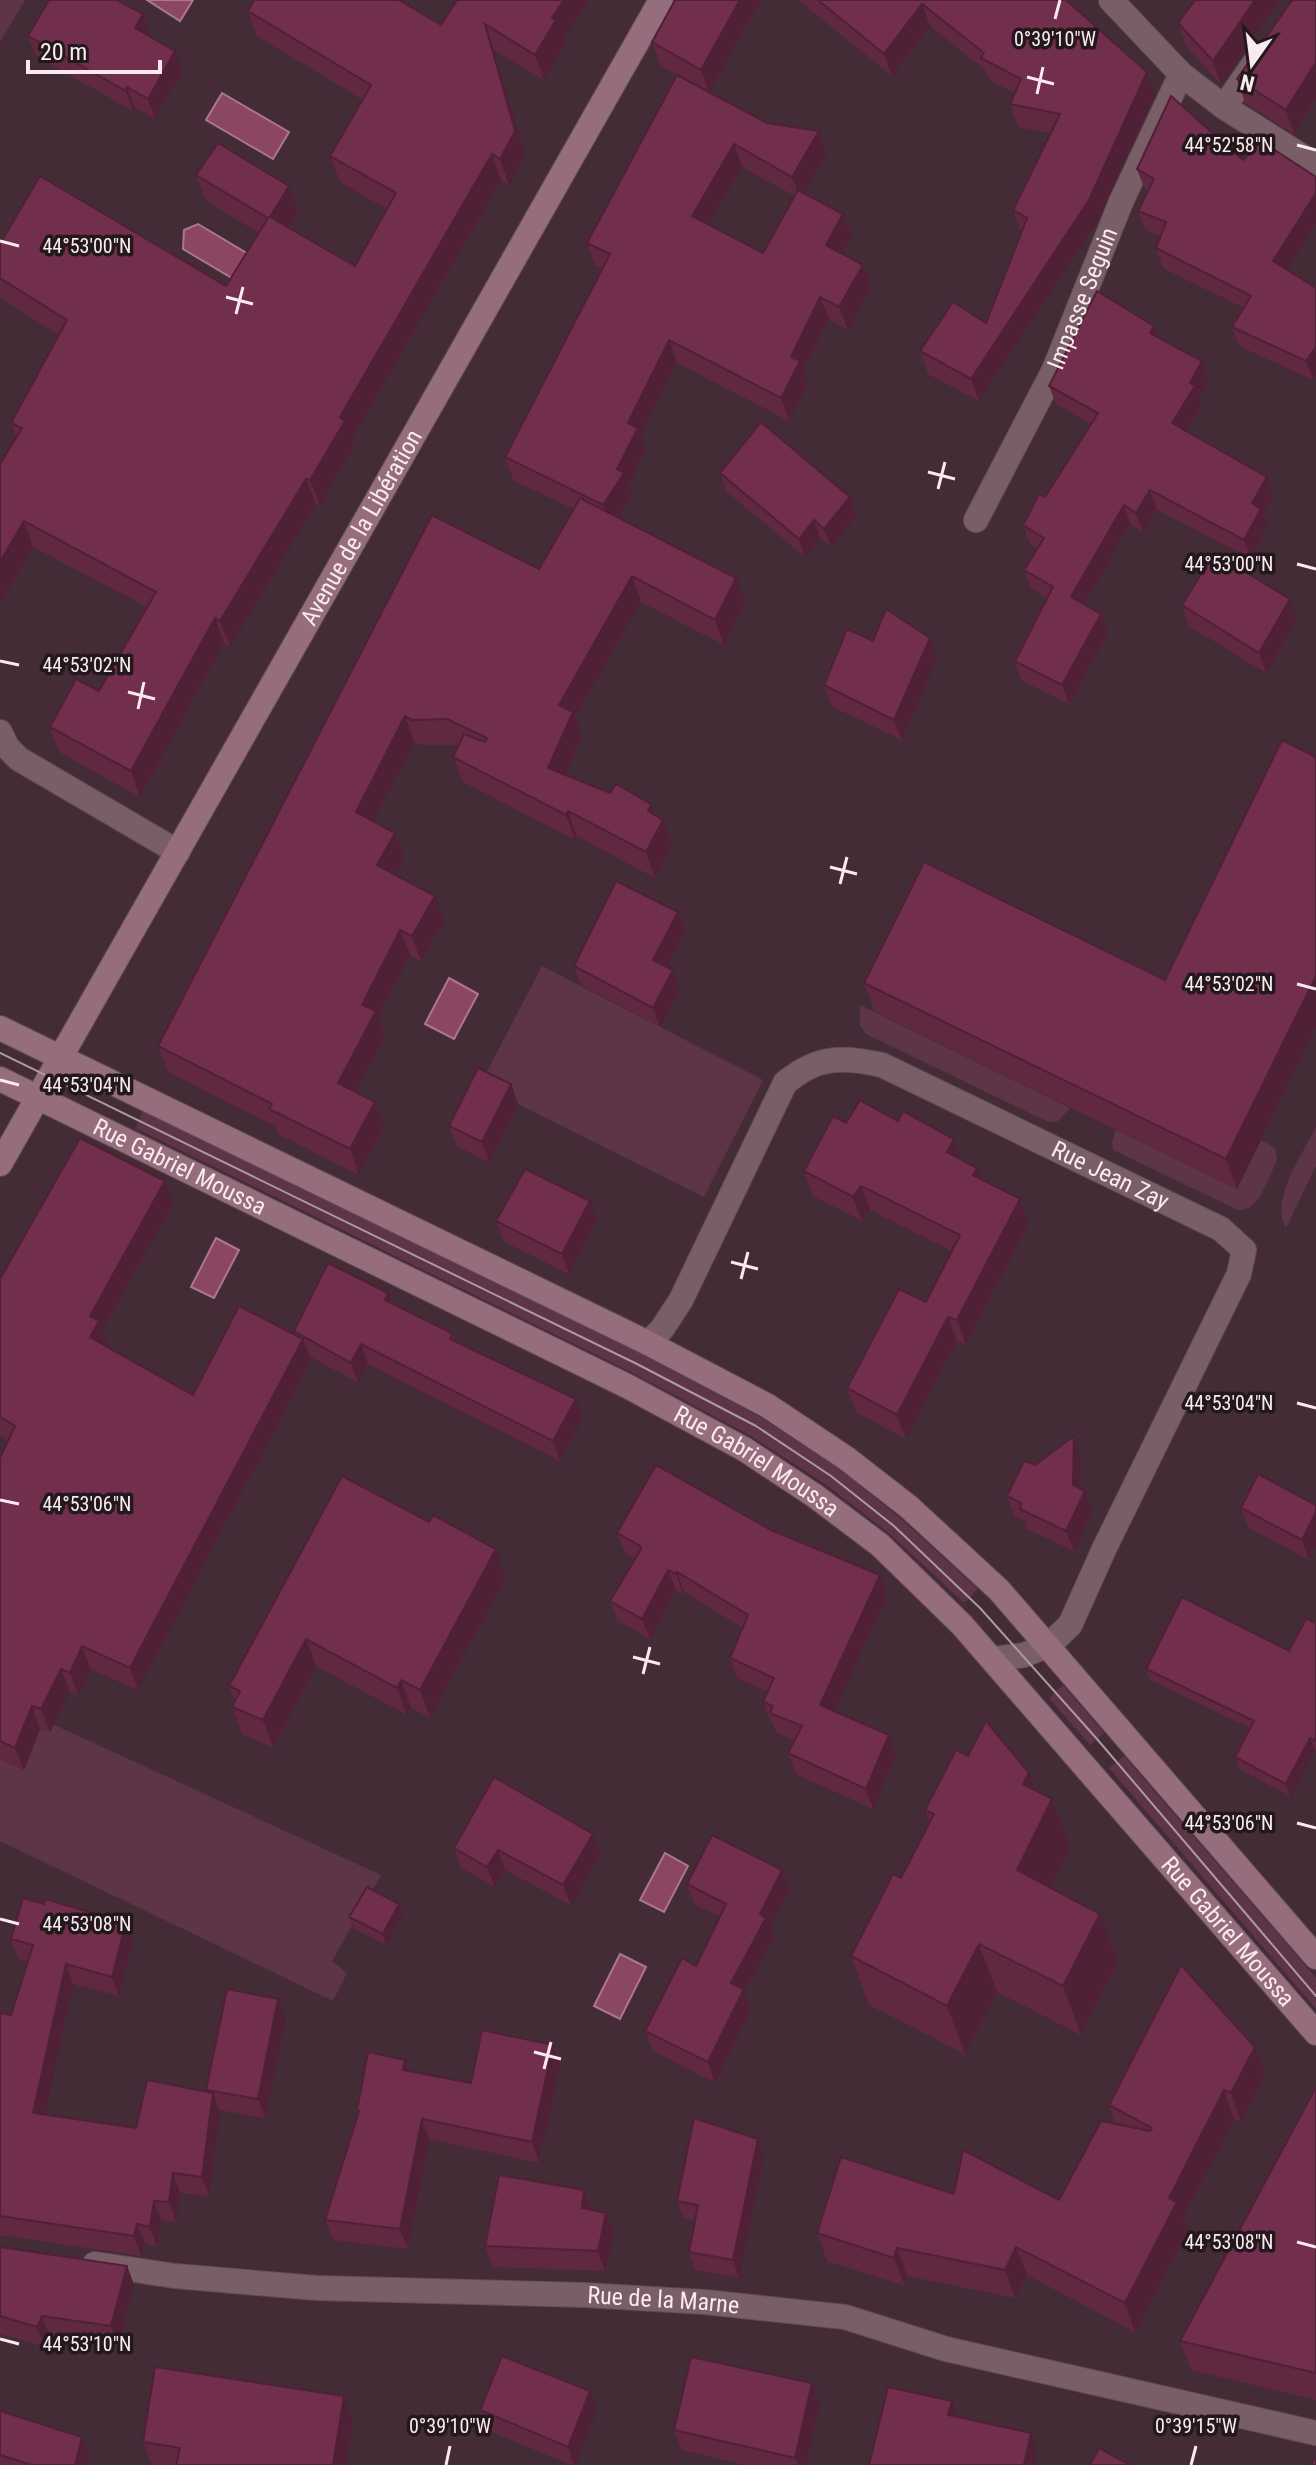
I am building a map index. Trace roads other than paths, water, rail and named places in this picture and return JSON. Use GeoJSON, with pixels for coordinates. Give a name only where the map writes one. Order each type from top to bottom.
{"type":"FeatureCollection","features":[{"type":"Feature","properties":{"kind":"street","name":"Avenue de la Libération"},"geometry":{"type":"LineString","coordinates":[[38,1097],[661,0]]}},
{"type":"Feature","properties":{"kind":"street"},"geometry":{"type":"LineString","coordinates":[[1111,0],[1181,74],[1224,107],[1316,165]]}},
{"type":"Feature","properties":{"kind":"street"},"geometry":{"type":"LineString","coordinates":[[1224,107],[1275,34]]}},
{"type":"Feature","properties":{"kind":"street","name":"Impasse Seguin"},"geometry":{"type":"LineString","coordinates":[[976,520],[1054,370],[1121,202],[1181,74]]}},
{"type":"Feature","properties":{"kind":"street"},"geometry":{"type":"LineString","coordinates":[[0,732],[7,747],[19,759],[178,852]]}},
{"type":"Feature","properties":{"kind":"street","name":"Rue Gabriel Moussa"},"geometry":{"type":"LineString","coordinates":[[0,1028],[648,1343],[768,1406],[846,1458],[909,1507],[999,1590],[1316,1957]]}},
{"type":"Feature","properties":{"kind":"street","name":"Rue Jean Zay"},"geometry":{"type":"LineString","coordinates":[[648,1343],[662,1329],[681,1300],[785,1083],[800,1071],[827,1060],[852,1058],[882,1065],[1221,1229],[1244,1250],[1239,1274],[1070,1625],[1049,1645]]}},
{"type":"Feature","properties":{"kind":"street","name":"Rue Gabriel Moussa"},"geometry":{"type":"LineString","coordinates":[[0,1079],[627,1386],[744,1449],[815,1496],[880,1545],[994,1659],[1316,2033]]}},
{"type":"Feature","properties":{"kind":"street"},"geometry":{"type":"LineString","coordinates":[[0,1164],[38,1097]]}},
{"type":"Feature","properties":{"kind":"street"},"geometry":{"type":"LineString","coordinates":[[994,1659],[1024,1655],[1049,1645]]}},
{"type":"Feature","properties":{"kind":"street","name":"Rue de la Marne"},"geometry":{"type":"LineString","coordinates":[[73,2261],[175,2276],[317,2288],[585,2295],[705,2302],[845,2317],[946,2349],[1316,2433]]}},
{"type":"Feature","properties":{"kind":"tram line"},"geometry":{"type":"LineString","coordinates":[[0,1053],[637,1364],[756,1426],[831,1476],[894,1526],[980,1608],[1097,1739],[1316,1996]]}}]}
